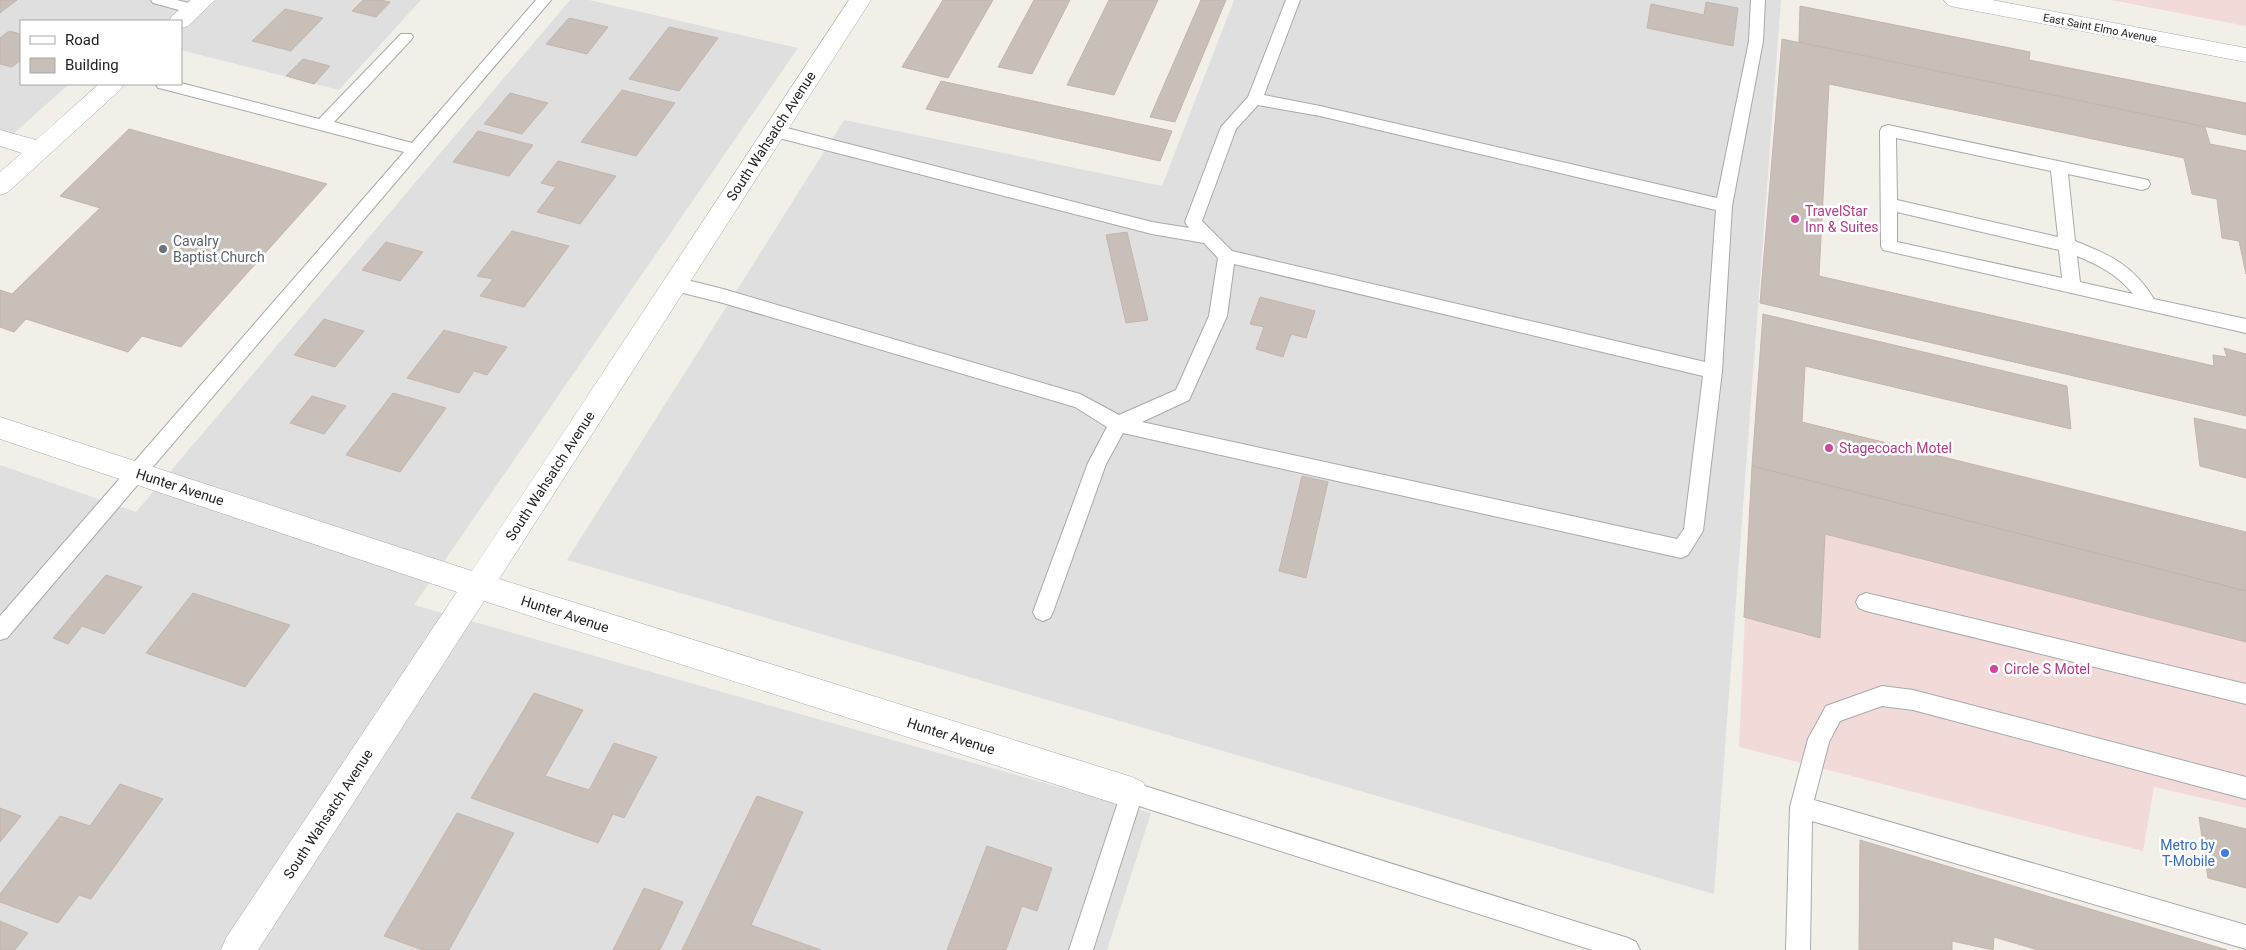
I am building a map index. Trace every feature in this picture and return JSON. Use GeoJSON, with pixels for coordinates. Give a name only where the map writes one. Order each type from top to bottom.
{"type":"FeatureCollection","features":[{"type":"Feature","properties":{"kind":"street","name":"South Wahsatch Avenue"},"geometry":{"type":"LineString","coordinates":[[238,950],[860,0]]}},
{"type":"Feature","properties":{"kind":"street","name":"East Saint Elmo Avenue"},"geometry":{"type":"LineString","coordinates":[[1955,0],[2013,6],[2246,55]]}},
{"type":"Feature","properties":{"kind":"street"},"geometry":{"type":"LineString","coordinates":[[0,186],[112,85]]}},
{"type":"Feature","properties":{"kind":"street"},"geometry":{"type":"LineString","coordinates":[[0,138],[41,150]]}},
{"type":"Feature","properties":{"kind":"street","name":"Hunter Avenue"},"geometry":{"type":"LineString","coordinates":[[0,428],[478,586],[1132,793]]}},
{"type":"Feature","properties":{"kind":"lane"},"geometry":{"type":"LineString","coordinates":[[158,0],[193,10]]}},
{"type":"Feature","properties":{"kind":"lane"},"geometry":{"type":"LineString","coordinates":[[0,631],[544,0]]}},
{"type":"Feature","properties":{"kind":"lane"},"geometry":{"type":"LineString","coordinates":[[1293,0],[1255,99],[1229,127],[1192,222],[1227,256],[1712,371]]}},
{"type":"Feature","properties":{"kind":"lane"},"geometry":{"type":"LineString","coordinates":[[675,284],[723,296],[1080,401],[1118,424],[1681,549],[1693,531],[1712,371],[1724,206],[1756,41],[1758,0]]}},
{"type":"Feature","properties":{"kind":"lane"},"geometry":{"type":"LineString","coordinates":[[322,125],[406,37]]}},
{"type":"Feature","properties":{"kind":"lane"},"geometry":{"type":"LineString","coordinates":[[167,85],[415,149]]}},
{"type":"Feature","properties":{"kind":"lane"},"geometry":{"type":"LineString","coordinates":[[1255,99],[1320,111],[1724,206]]}},
{"type":"Feature","properties":{"kind":"lane"},"geometry":{"type":"LineString","coordinates":[[775,131],[1152,228],[1209,238]]}},
{"type":"Feature","properties":{"kind":"lane"},"geometry":{"type":"LineString","coordinates":[[2142,184],[1888,131],[1889,246],[2246,326]]}},
{"type":"Feature","properties":{"kind":"lane"},"geometry":{"type":"LineString","coordinates":[[2059,167],[2072,287]]}},
{"type":"Feature","properties":{"kind":"lane"},"geometry":{"type":"LineString","coordinates":[[1888,204],[2067,245],[2114,264],[2131,278],[2148,304]]}},
{"type":"Feature","properties":{"kind":"lane"},"geometry":{"type":"LineString","coordinates":[[1043,612],[1097,463],[1118,424],[1182,395],[1218,316],[1227,256]]}},
{"type":"Feature","properties":{"kind":"lane"},"geometry":{"type":"LineString","coordinates":[[1866,602],[2246,694]]}},
{"type":"Feature","properties":{"kind":"lane"},"geometry":{"type":"LineString","coordinates":[[1798,950],[1800,808],[1819,739],[1833,714],[1882,696],[1914,700],[2246,788]]}},
{"type":"Feature","properties":{"kind":"lane"},"geometry":{"type":"LineString","coordinates":[[1081,950],[1132,793],[1628,950]]}},
{"type":"Feature","properties":{"kind":"lane"},"geometry":{"type":"LineString","coordinates":[[1800,808],[2246,937]]}},
{"type":"Feature","properties":{"kind":"shaded area"},"geometry":{"type":"Polygon","coordinates":[[[0,0],[421,0],[339,90],[182,50],[182,20],[20,20],[20,85],[68,85],[0,146],[0,0]]]}},
{"type":"Feature","properties":{"kind":"shaded area"},"geometry":{"type":"Polygon","coordinates":[[[570,0],[589,0],[798,48],[414,605],[1151,813],[1107,950],[0,950],[0,465],[136,512],[570,0]]]}},
{"type":"Feature","properties":{"kind":"shaded area"},"geometry":{"type":"Polygon","coordinates":[[[1234,0],[1781,0],[1714,894],[567,560],[844,120],[1162,186],[1234,0]]]}},
{"type":"Feature","properties":{"kind":"shaded area"},"geometry":{"type":"Polygon","coordinates":[[[2111,0],[2246,0],[2246,26],[2111,0]]]}},
{"type":"Feature","properties":{"kind":"shaded area","name":"Circle S Motel"},"geometry":{"type":"Polygon","coordinates":[[[1752,466],[2246,591],[2246,808],[2154,787],[2143,851],[1739,747],[1752,466]]]}},
{"type":"Feature","properties":{"kind":"building"},"geometry":{"type":"Polygon","coordinates":[[[0,0],[17,0],[0,13],[0,0]]]}},
{"type":"Feature","properties":{"kind":"building"},"geometry":{"type":"Polygon","coordinates":[[[363,0],[390,2],[376,17],[352,11],[363,0]]]}},
{"type":"Feature","properties":{"kind":"building"},"geometry":{"type":"Polygon","coordinates":[[[943,0],[993,0],[948,78],[902,67],[943,0]]]}},
{"type":"Feature","properties":{"kind":"building"},"geometry":{"type":"Polygon","coordinates":[[[1034,0],[1070,0],[1032,74],[998,67],[1034,0]]]}},
{"type":"Feature","properties":{"kind":"building"},"geometry":{"type":"Polygon","coordinates":[[[1109,0],[1158,0],[1114,95],[1067,85],[1109,0]]]}},
{"type":"Feature","properties":{"kind":"building"},"geometry":{"type":"Polygon","coordinates":[[[1201,0],[1226,0],[1175,122],[1150,117],[1201,0]]]}},
{"type":"Feature","properties":{"kind":"building"},"geometry":{"type":"Polygon","coordinates":[[[1706,2],[1738,8],[1733,46],[1647,28],[1651,4],[1704,15],[1706,2]]]}},
{"type":"Feature","properties":{"kind":"building"},"geometry":{"type":"Polygon","coordinates":[[[1800,6],[2030,52],[2029,60],[2246,103],[2246,135],[1799,42],[1800,6]]]}},
{"type":"Feature","properties":{"kind":"building"},"geometry":{"type":"Polygon","coordinates":[[[285,9],[323,18],[291,51],[252,41],[285,9]]]}},
{"type":"Feature","properties":{"kind":"building"},"geometry":{"type":"Polygon","coordinates":[[[569,18],[608,27],[587,54],[546,44],[569,18]]]}},
{"type":"Feature","properties":{"kind":"building"},"geometry":{"type":"Polygon","coordinates":[[[669,27],[718,38],[679,91],[629,79],[669,27]]]}},
{"type":"Feature","properties":{"kind":"building"},"geometry":{"type":"Polygon","coordinates":[[[9,31],[20,34],[20,61],[12,67],[0,64],[0,38],[9,31]]]}},
{"type":"Feature","properties":{"kind":"building","name":"TravelStar Inn & Suites"},"geometry":{"type":"Polygon","coordinates":[[[1782,39],[2205,127],[2210,144],[2246,151],[2246,274],[2239,241],[2222,238],[2217,199],[2192,194],[2184,158],[1829,84],[1819,276],[2214,366],[2213,355],[2227,357],[2224,348],[2246,354],[2246,416],[1760,303],[1782,39]]]}},
{"type":"Feature","properties":{"kind":"building"},"geometry":{"type":"Polygon","coordinates":[[[303,59],[330,66],[314,84],[286,76],[303,59]]]}},
{"type":"Feature","properties":{"kind":"building"},"geometry":{"type":"Polygon","coordinates":[[[941,81],[1172,131],[1160,161],[926,109],[941,81]]]}},
{"type":"Feature","properties":{"kind":"building"},"geometry":{"type":"Polygon","coordinates":[[[622,90],[675,103],[636,156],[581,142],[622,90]]]}},
{"type":"Feature","properties":{"kind":"building"},"geometry":{"type":"Polygon","coordinates":[[[510,93],[548,103],[522,134],[484,124],[510,93]]]}},
{"type":"Feature","properties":{"kind":"building","name":"Cavalry Baptist Church"},"geometry":{"type":"Polygon","coordinates":[[[129,129],[327,184],[181,347],[142,336],[128,352],[26,319],[14,332],[0,327],[0,290],[12,294],[100,208],[60,196],[129,129]]]}},
{"type":"Feature","properties":{"kind":"building"},"geometry":{"type":"Polygon","coordinates":[[[478,131],[533,145],[509,176],[453,162],[478,131]]]}},
{"type":"Feature","properties":{"kind":"building"},"geometry":{"type":"Polygon","coordinates":[[[558,161],[616,176],[580,224],[537,212],[556,187],[541,183],[558,161]]]}},
{"type":"Feature","properties":{"kind":"building"},"geometry":{"type":"Polygon","coordinates":[[[512,231],[569,246],[524,307],[480,296],[493,279],[477,276],[512,231]]]}},
{"type":"Feature","properties":{"kind":"building"},"geometry":{"type":"Polygon","coordinates":[[[1127,232],[1148,320],[1126,323],[1106,235],[1127,232]]]}},
{"type":"Feature","properties":{"kind":"building"},"geometry":{"type":"Polygon","coordinates":[[[386,242],[423,252],[400,281],[362,270],[386,242]]]}},
{"type":"Feature","properties":{"kind":"building"},"geometry":{"type":"Polygon","coordinates":[[[1260,297],[1315,311],[1306,338],[1291,334],[1283,357],[1256,349],[1264,327],[1250,324],[1260,297]]]}},
{"type":"Feature","properties":{"kind":"building","name":"Stagecoach Motel"},"geometry":{"type":"Polygon","coordinates":[[[1763,314],[2067,386],[2071,429],[1805,366],[1802,422],[2246,532],[2246,591],[1752,466],[1763,314]]]}},
{"type":"Feature","properties":{"kind":"building"},"geometry":{"type":"Polygon","coordinates":[[[324,319],[364,331],[335,367],[294,355],[324,319]]]}},
{"type":"Feature","properties":{"kind":"building"},"geometry":{"type":"Polygon","coordinates":[[[444,330],[507,347],[487,375],[474,371],[459,393],[407,378],[444,330]]]}},
{"type":"Feature","properties":{"kind":"building"},"geometry":{"type":"Polygon","coordinates":[[[393,393],[446,408],[400,472],[346,455],[393,393]]]}},
{"type":"Feature","properties":{"kind":"building"},"geometry":{"type":"Polygon","coordinates":[[[312,396],[346,406],[324,434],[290,423],[312,396]]]}},
{"type":"Feature","properties":{"kind":"building"},"geometry":{"type":"Polygon","coordinates":[[[2194,418],[2246,430],[2246,478],[2200,466],[2194,418]]]}},
{"type":"Feature","properties":{"kind":"building"},"geometry":{"type":"Polygon","coordinates":[[[1752,466],[2246,591],[2246,642],[1825,534],[1820,638],[1744,617],[1752,466]]]}},
{"type":"Feature","properties":{"kind":"building"},"geometry":{"type":"Polygon","coordinates":[[[1302,476],[1328,482],[1306,578],[1279,571],[1302,476]]]}},
{"type":"Feature","properties":{"kind":"building"},"geometry":{"type":"Polygon","coordinates":[[[106,575],[142,587],[104,634],[82,626],[68,644],[53,638],[106,575]]]}},
{"type":"Feature","properties":{"kind":"building"},"geometry":{"type":"Polygon","coordinates":[[[193,593],[290,625],[245,687],[146,653],[193,593]]]}},
{"type":"Feature","properties":{"kind":"building"},"geometry":{"type":"Polygon","coordinates":[[[534,693],[583,710],[545,776],[589,790],[614,743],[657,757],[624,818],[613,814],[598,843],[471,798],[534,693]]]}},
{"type":"Feature","properties":{"kind":"building"},"geometry":{"type":"Polygon","coordinates":[[[120,784],[163,799],[91,899],[79,895],[58,923],[0,902],[0,894],[60,816],[90,826],[120,784]]]}},
{"type":"Feature","properties":{"kind":"building"},"geometry":{"type":"Polygon","coordinates":[[[757,796],[803,812],[751,925],[821,950],[682,950],[757,796]]]}},
{"type":"Feature","properties":{"kind":"building"},"geometry":{"type":"Polygon","coordinates":[[[0,808],[21,816],[0,842],[0,808]]]}},
{"type":"Feature","properties":{"kind":"building"},"geometry":{"type":"Polygon","coordinates":[[[457,813],[514,833],[449,950],[423,950],[384,936],[457,813]]]}},
{"type":"Feature","properties":{"kind":"building","name":"Metro by T-Mobile"},"geometry":{"type":"Polygon","coordinates":[[[2199,817],[2246,829],[2246,888],[2208,878],[2199,817]]]}},
{"type":"Feature","properties":{"kind":"building"},"geometry":{"type":"Polygon","coordinates":[[[1860,840],[2227,950],[2038,950],[1994,937],[1993,950],[1952,941],[1952,950],[1859,950],[1860,840]]]}},
{"type":"Feature","properties":{"kind":"building"},"geometry":{"type":"Polygon","coordinates":[[[987,846],[1052,868],[1037,911],[1022,906],[1006,950],[947,950],[987,846]]]}},
{"type":"Feature","properties":{"kind":"building"},"geometry":{"type":"Polygon","coordinates":[[[644,888],[683,902],[660,950],[613,950],[644,888]]]}},
{"type":"Feature","properties":{"kind":"building"},"geometry":{"type":"Polygon","coordinates":[[[0,921],[28,933],[15,950],[0,950],[0,921]]]}},
{"type":"Feature","properties":{"kind":"place","name":"TravelStar Inn & Suites"},"geometry":{"type":"Point","coordinates":[1795,219]}},
{"type":"Feature","properties":{"kind":"place","name":"Cavalry Baptist Church"},"geometry":{"type":"Point","coordinates":[163,249]}},
{"type":"Feature","properties":{"kind":"place","name":"Stagecoach Motel"},"geometry":{"type":"Point","coordinates":[1829,448]}},
{"type":"Feature","properties":{"kind":"place","name":"Circle S Motel"},"geometry":{"type":"Point","coordinates":[1994,669]}},
{"type":"Feature","properties":{"kind":"place","name":"Metro by T-Mobile"},"geometry":{"type":"Point","coordinates":[2225,853]}}]}
